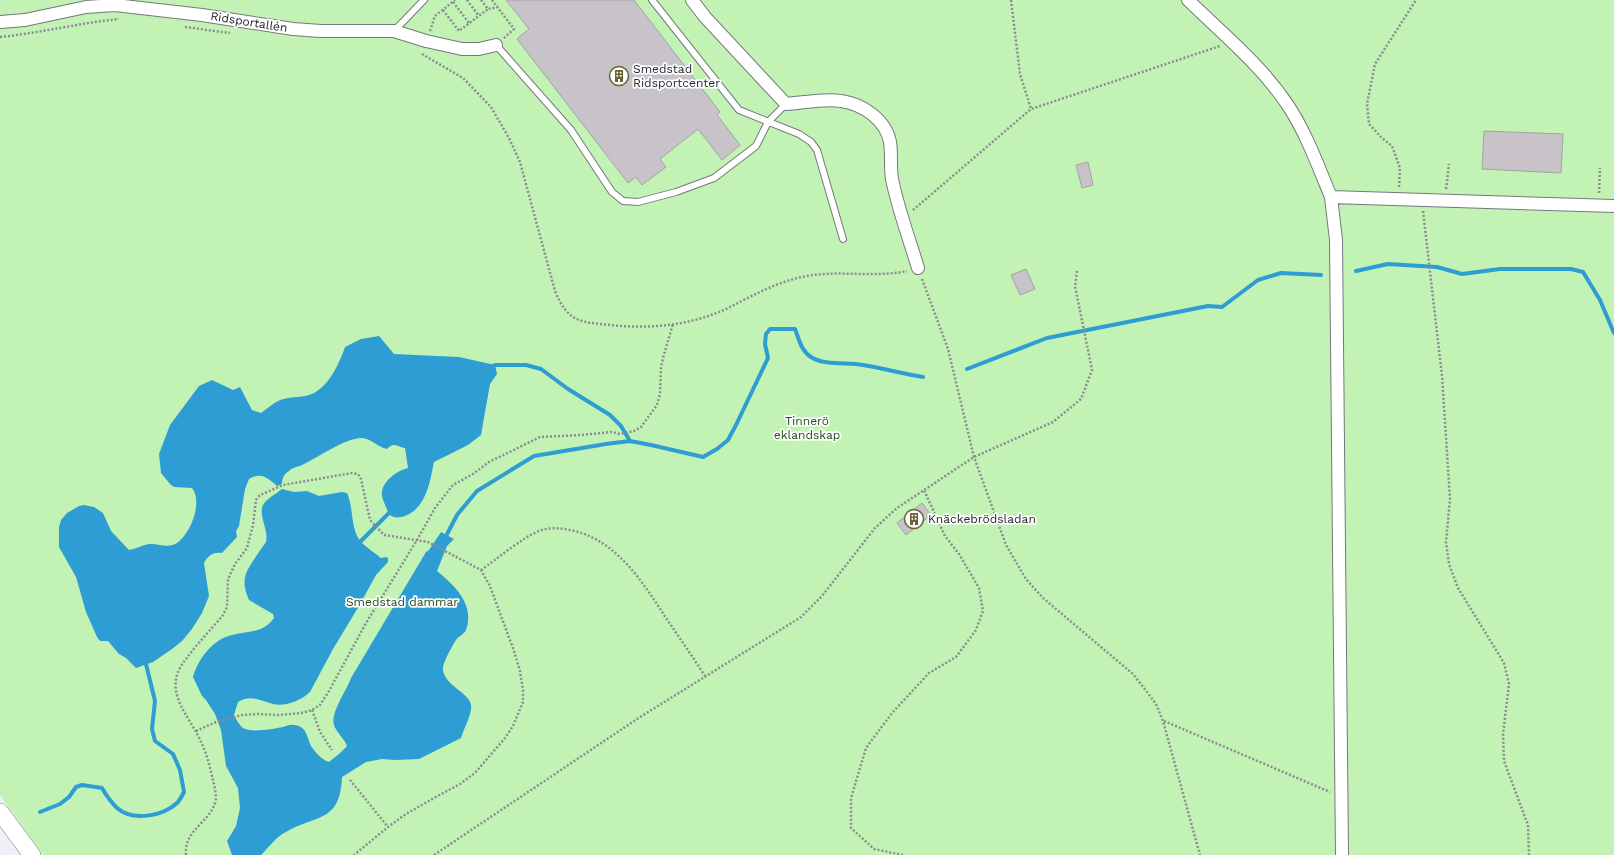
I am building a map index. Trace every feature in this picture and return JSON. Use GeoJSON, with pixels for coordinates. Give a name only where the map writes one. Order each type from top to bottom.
{"type":"FeatureCollection","features":[{"type":"Feature","properties":{"kind":"main road"},"geometry":{"type":"LineString","coordinates":[[0,812],[32,855]]}},
{"type":"Feature","properties":{"kind":"street"},"geometry":{"type":"LineString","coordinates":[[692,0],[705,17],[786,104],[841,101],[859,106],[874,116],[884,128],[890,142],[891,173],[902,219],[918,268]]}},
{"type":"Feature","properties":{"kind":"street"},"geometry":{"type":"LineString","coordinates":[[1188,0],[1263,72],[1288,104],[1304,133],[1331,197],[1336,240],[1342,855]]}},
{"type":"Feature","properties":{"kind":"street","name":"Ridsportallén"},"geometry":{"type":"LineString","coordinates":[[0,22],[31,19],[86,7],[115,5],[202,15],[293,29],[321,31],[394,31],[426,41],[462,49],[479,50],[496,45]]}},
{"type":"Feature","properties":{"kind":"street"},"geometry":{"type":"LineString","coordinates":[[1331,197],[1614,206]]}},
{"type":"Feature","properties":{"kind":"lane"},"geometry":{"type":"LineString","coordinates":[[394,31],[424,0]]}},
{"type":"Feature","properties":{"kind":"lane"},"geometry":{"type":"LineString","coordinates":[[652,0],[740,110],[799,134],[812,142],[817,150],[843,239]]}},
{"type":"Feature","properties":{"kind":"lane"},"geometry":{"type":"LineString","coordinates":[[496,45],[571,130],[612,192],[623,201],[638,202],[646,200],[676,192],[714,178],[756,146],[768,122],[786,104]]}},
{"type":"Feature","properties":{"kind":"path"},"geometry":{"type":"LineString","coordinates":[[467,0],[479,16]]}},
{"type":"Feature","properties":{"kind":"path"},"geometry":{"type":"LineString","coordinates":[[481,0],[488,9]]}},
{"type":"Feature","properties":{"kind":"path"},"geometry":{"type":"LineString","coordinates":[[492,0],[514,29],[496,45]]}},
{"type":"Feature","properties":{"kind":"path"},"geometry":{"type":"LineString","coordinates":[[1011,0],[1020,74],[1031,109]]}},
{"type":"Feature","properties":{"kind":"path"},"geometry":{"type":"LineString","coordinates":[[1398,199],[1400,168],[1392,146],[1369,124],[1367,104],[1375,64],[1416,0]]}},
{"type":"Feature","properties":{"kind":"path"},"geometry":{"type":"LineString","coordinates":[[423,54],[435,16],[454,1],[469,23]]}},
{"type":"Feature","properties":{"kind":"path"},"geometry":{"type":"LineString","coordinates":[[443,10],[459,31],[488,9],[498,8]]}},
{"type":"Feature","properties":{"kind":"path"},"geometry":{"type":"LineString","coordinates":[[0,37],[95,21],[120,19]]}},
{"type":"Feature","properties":{"kind":"path"},"geometry":{"type":"LineString","coordinates":[[184,27],[237,34]]}},
{"type":"Feature","properties":{"kind":"path"},"geometry":{"type":"LineString","coordinates":[[902,219],[1031,109],[1232,42]]}},
{"type":"Feature","properties":{"kind":"path"},"geometry":{"type":"LineString","coordinates":[[416,52],[423,54],[463,78],[491,107],[509,138],[522,168],[555,291],[567,313],[576,319],[588,323],[635,327],[673,324],[689,321],[724,310],[762,291],[808,276],[828,274],[889,274],[918,268],[948,348],[974,457],[1006,545],[1026,579],[1044,598],[1133,674],[1152,698],[1163,721],[1200,855]]}},
{"type":"Feature","properties":{"kind":"path"},"geometry":{"type":"LineString","coordinates":[[1444,201],[1449,164]]}},
{"type":"Feature","properties":{"kind":"path"},"geometry":{"type":"LineString","coordinates":[[1599,206],[1600,168]]}},
{"type":"Feature","properties":{"kind":"path"},"geometry":{"type":"LineString","coordinates":[[1422,200],[1442,376],[1450,499],[1446,542],[1449,564],[1458,588],[1504,663],[1506,670],[1509,684],[1503,734],[1504,761],[1528,825],[1529,855]]}},
{"type":"Feature","properties":{"kind":"path"},"geometry":{"type":"LineString","coordinates":[[434,855],[637,719],[802,618],[822,596],[875,528],[897,508],[974,457],[1053,422],[1081,399],[1092,370],[1075,286],[1077,270]]}},
{"type":"Feature","properties":{"kind":"path"},"geometry":{"type":"LineString","coordinates":[[196,732],[216,722],[242,716],[301,713],[312,710],[320,705],[435,508],[453,485],[474,474],[489,462],[540,437],[611,432],[620,434],[634,431],[646,422],[657,405],[660,394],[661,368],[673,324]]}},
{"type":"Feature","properties":{"kind":"path"},"geometry":{"type":"LineString","coordinates":[[186,855],[185,847],[187,840],[196,827],[209,814],[216,797],[210,766],[196,732],[179,702],[176,680],[183,664],[223,615],[227,607],[228,579],[235,564],[247,548],[250,539],[256,500],[260,495],[283,485],[352,473],[358,474],[364,488],[370,520],[384,535],[428,542],[481,570],[490,586],[514,651],[520,671],[523,690],[523,702],[513,726],[505,738],[475,773],[460,784],[434,798],[388,827],[354,855]]}},
{"type":"Feature","properties":{"kind":"path"},"geometry":{"type":"LineString","coordinates":[[903,855],[874,849],[851,828],[851,798],[866,748],[892,714],[929,673],[956,657],[976,630],[983,611],[979,588],[959,554],[945,536],[924,490]]}},
{"type":"Feature","properties":{"kind":"path"},"geometry":{"type":"LineString","coordinates":[[481,570],[540,530],[552,528],[563,529],[579,532],[594,538],[609,548],[635,574],[705,676]]}},
{"type":"Feature","properties":{"kind":"path"},"geometry":{"type":"LineString","coordinates":[[312,710],[320,732],[332,750]]}},
{"type":"Feature","properties":{"kind":"path"},"geometry":{"type":"LineString","coordinates":[[1163,721],[1342,796]]}},
{"type":"Feature","properties":{"kind":"path"},"geometry":{"type":"LineString","coordinates":[[350,780],[388,827]]}},
{"type":"Feature","properties":{"kind":"green space","name":"Tinnerö eklandskap"},"geometry":{"type":"Polygon","coordinates":[[[0,0],[1614,0],[1614,855],[43,855],[0,795],[0,0]]]}},
{"type":"Feature","properties":{"kind":"water"},"geometry":{"type":"Polygon","coordinates":[[[379,336],[394,354],[459,357],[495,365],[497,374],[490,384],[481,435],[468,445],[434,462],[429,486],[418,507],[403,517],[395,517],[389,514],[383,500],[382,492],[388,480],[400,471],[408,468],[405,448],[392,445],[387,449],[365,438],[347,441],[307,463],[293,468],[287,472],[283,478],[282,484],[277,486],[264,476],[253,477],[249,479],[245,489],[239,526],[236,531],[237,537],[222,553],[212,555],[207,558],[204,563],[209,596],[202,613],[182,641],[153,662],[136,668],[126,658],[119,654],[108,641],[100,641],[86,612],[76,577],[59,547],[59,527],[61,520],[67,513],[79,506],[84,505],[94,507],[103,513],[111,531],[129,550],[149,544],[167,546],[174,545],[182,538],[191,525],[196,509],[195,494],[192,488],[174,487],[170,484],[161,473],[159,454],[170,425],[199,386],[212,380],[233,390],[240,387],[252,410],[261,413],[282,399],[305,396],[316,392],[332,375],[340,361],[345,347],[361,339],[379,336]]]}},
{"type":"Feature","properties":{"kind":"water","name":"Smedstad dammar"},"geometry":{"type":"Polygon","coordinates":[[[282,489],[294,492],[307,491],[319,496],[342,492],[347,493],[351,505],[355,531],[358,537],[363,544],[381,558],[388,558],[388,562],[376,575],[310,692],[297,701],[280,705],[254,698],[242,700],[238,702],[234,715],[240,725],[243,728],[251,730],[274,729],[292,725],[299,726],[304,730],[311,746],[315,751],[321,758],[329,762],[343,750],[347,746],[336,730],[333,720],[334,714],[351,678],[426,552],[441,532],[454,539],[447,546],[437,571],[462,596],[468,612],[466,630],[454,643],[448,654],[443,671],[449,682],[468,699],[471,704],[471,709],[461,738],[419,759],[382,759],[366,762],[342,777],[337,802],[332,810],[325,815],[297,826],[282,834],[261,855],[232,855],[227,841],[236,826],[240,808],[238,788],[226,766],[221,730],[215,714],[202,696],[193,677],[199,663],[213,645],[225,637],[255,631],[265,627],[274,618],[273,614],[249,600],[246,592],[245,580],[248,569],[266,542],[267,537],[262,514],[263,505],[269,498],[282,489]]]}},
{"type":"Feature","properties":{"kind":"building","name":"Smedstad Ridsportcenter"},"geometry":{"type":"Polygon","coordinates":[[[506,0],[634,0],[720,112],[717,115],[740,145],[722,160],[698,129],[660,159],[666,167],[642,185],[636,177],[628,183],[517,39],[529,29],[506,0]]]}},
{"type":"Feature","properties":{"kind":"building"},"geometry":{"type":"Polygon","coordinates":[[[1484,131],[1563,134],[1561,173],[1482,169],[1484,131]]]}},
{"type":"Feature","properties":{"kind":"building"},"geometry":{"type":"Polygon","coordinates":[[[1088,162],[1093,185],[1082,188],[1076,165],[1088,162]]]}},
{"type":"Feature","properties":{"kind":"building"},"geometry":{"type":"Polygon","coordinates":[[[1026,269],[1035,289],[1020,295],[1011,275],[1026,269]]]}},
{"type":"Feature","properties":{"kind":"building","name":"Knäckebrödsladan"},"geometry":{"type":"Polygon","coordinates":[[[922,503],[931,515],[906,535],[897,523],[922,503]]]}},
{"type":"Feature","properties":{"kind":"waterway"},"geometry":{"type":"LineString","coordinates":[[1356,271],[1388,264],[1437,267],[1462,274],[1500,269],[1571,269],[1583,272],[1600,300],[1614,333]]}},
{"type":"Feature","properties":{"kind":"waterway"},"geometry":{"type":"LineString","coordinates":[[967,369],[1047,338],[1208,306],[1222,307],[1258,280],[1281,273],[1321,275]]}},
{"type":"Feature","properties":{"kind":"waterway"},"geometry":{"type":"LineString","coordinates":[[444,540],[457,515],[477,491],[534,456],[630,441],[703,457],[717,449],[728,440],[768,358],[765,344],[766,334],[770,329],[795,329],[805,352],[811,357],[823,362],[857,364],[923,377]]}},
{"type":"Feature","properties":{"kind":"waterway"},"geometry":{"type":"LineString","coordinates":[[490,367],[495,365],[526,365],[541,369],[568,389],[610,415],[621,426],[630,441]]}},
{"type":"Feature","properties":{"kind":"waterway"},"geometry":{"type":"LineString","coordinates":[[357,545],[392,510]]}},
{"type":"Feature","properties":{"kind":"waterway"},"geometry":{"type":"LineString","coordinates":[[40,812],[60,804],[69,797],[76,787],[82,785],[102,788],[117,808],[131,815],[148,816],[156,814],[171,808],[180,799],[184,792],[180,770],[173,754],[155,741],[152,729],[155,701],[145,660]]}},
{"type":"Feature","properties":{"kind":"place","name":"Smedstad Ridsportcenter"},"geometry":{"type":"Point","coordinates":[619,76]}},
{"type":"Feature","properties":{"kind":"place","name":"Knäckebrödsladan"},"geometry":{"type":"Point","coordinates":[914,519]}}]}
